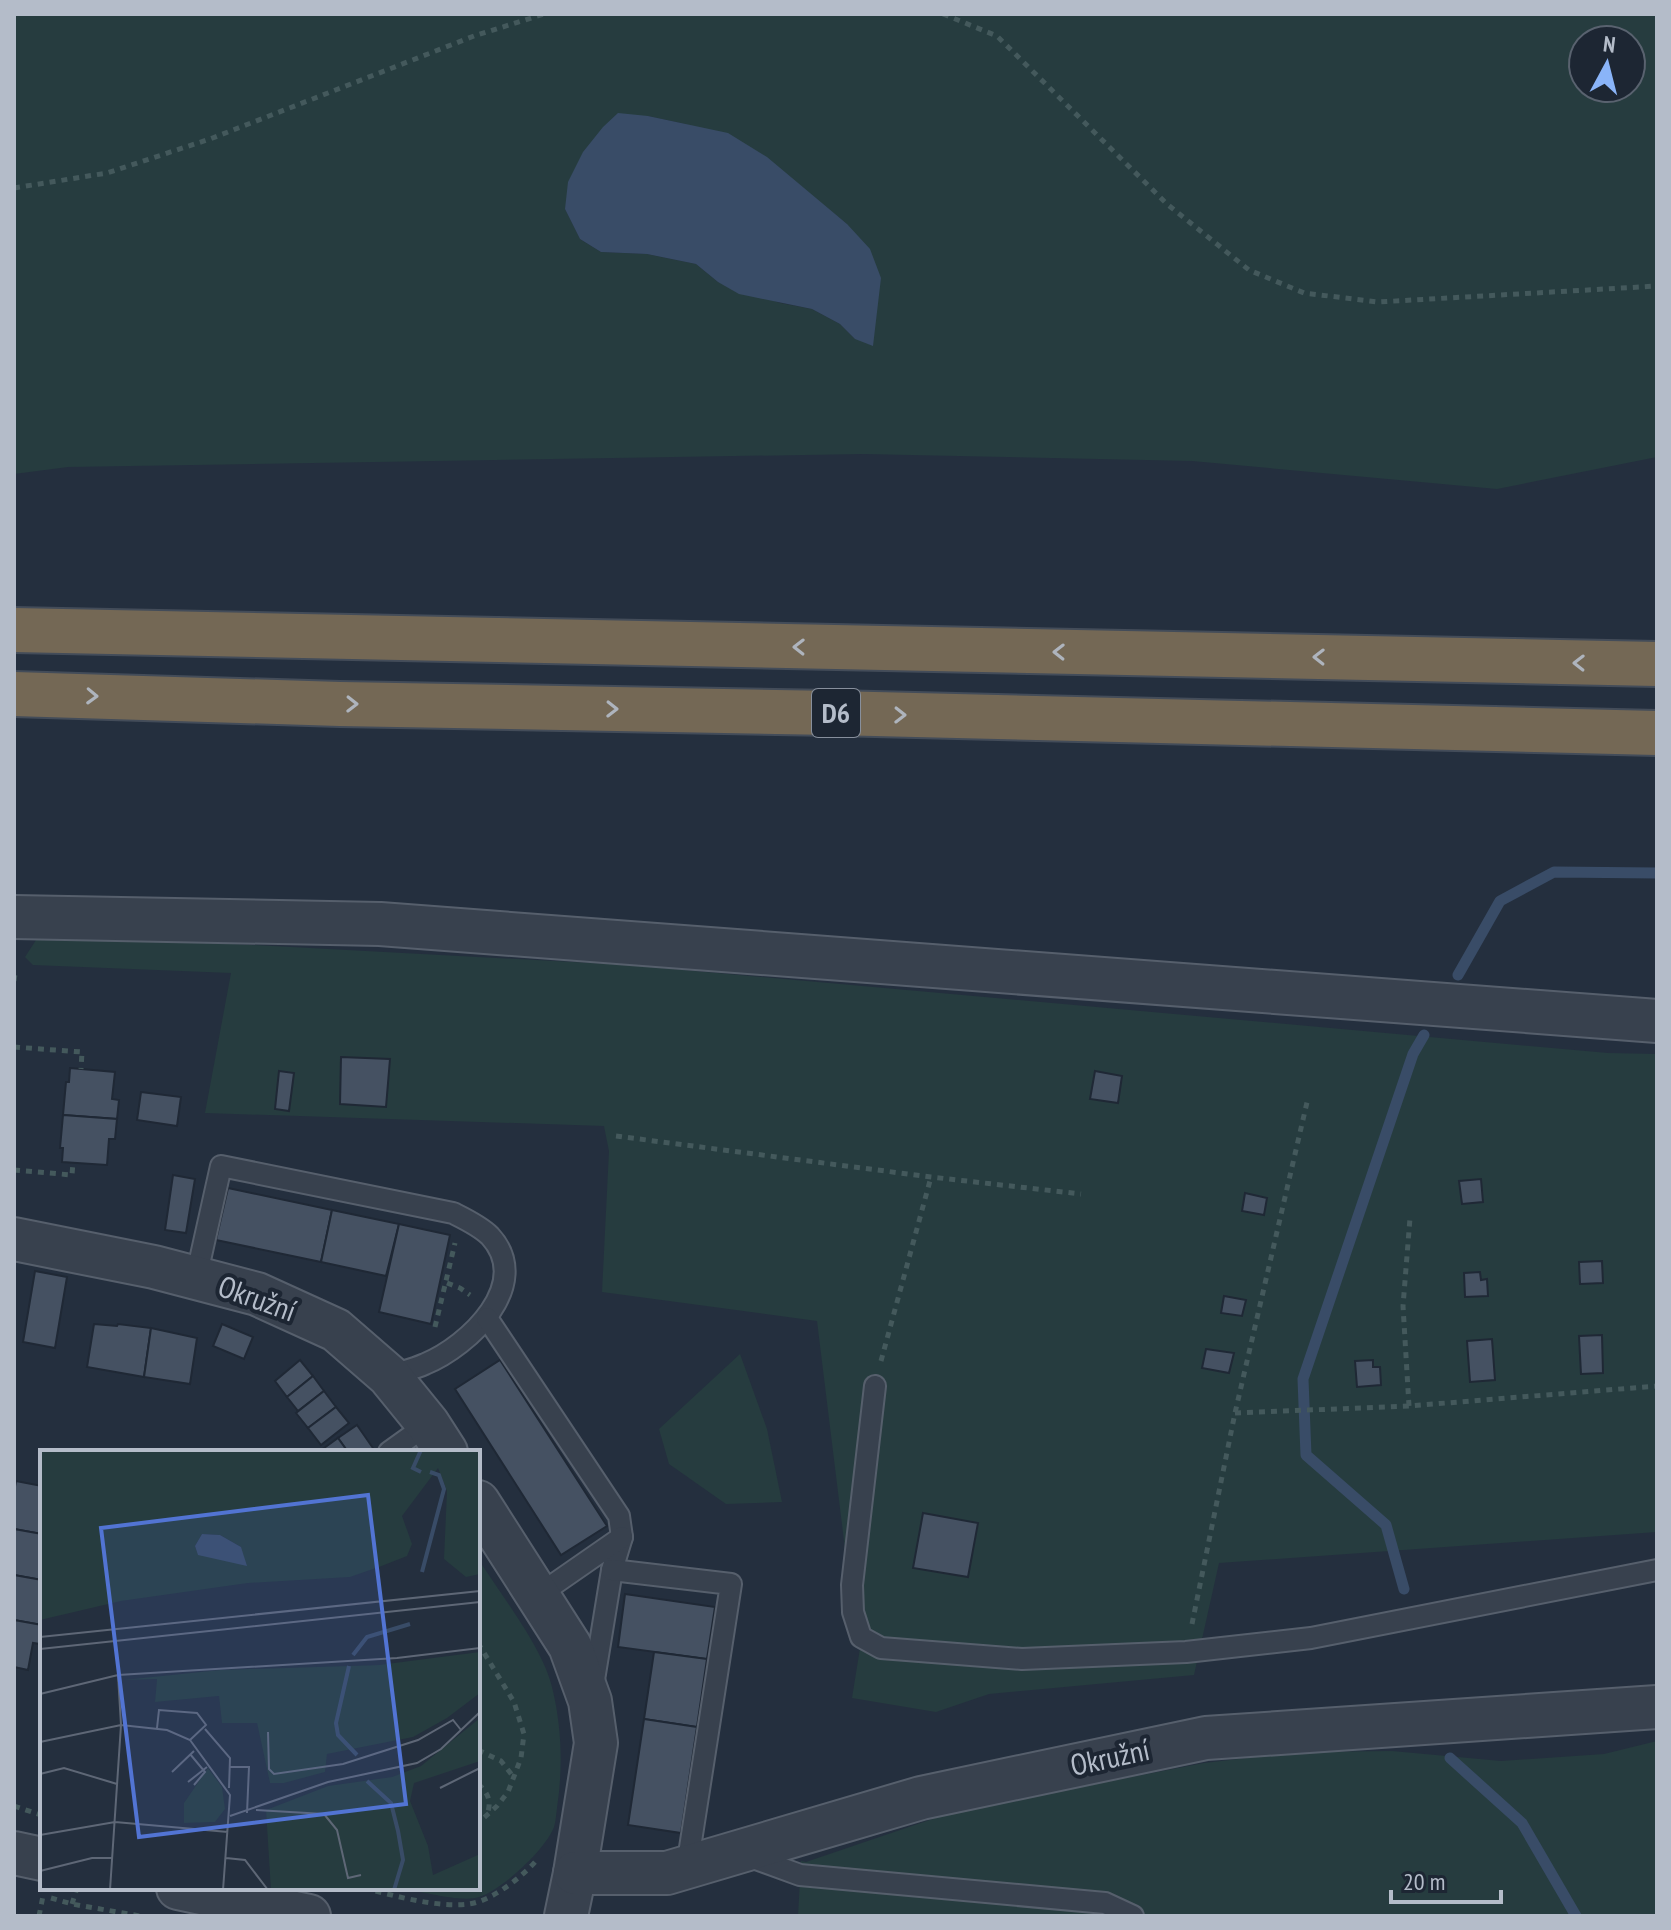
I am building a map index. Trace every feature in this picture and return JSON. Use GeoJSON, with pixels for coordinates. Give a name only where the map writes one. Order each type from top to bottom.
{"type":"FeatureCollection","features":[{"type":"Feature","properties":{"kind":"highway","name":"D6"},"geometry":{"type":"LineString","coordinates":[[14,630],[1657,664]]}},
{"type":"Feature","properties":{"kind":"highway","name":"D6"},"geometry":{"type":"LineString","coordinates":[[14,694],[1657,733]]}},
{"type":"Feature","properties":{"kind":"street"},"geometry":{"type":"LineString","coordinates":[[14,917],[380,924],[1657,1021]]}},
{"type":"Feature","properties":{"kind":"street","name":"Okružní"},"geometry":{"type":"LineString","coordinates":[[14,1239],[154,1267],[257,1294],[336,1330],[389,1376],[437,1438]]}},
{"type":"Feature","properties":{"kind":"street"},"geometry":{"type":"LineString","coordinates":[[480,1509],[490,1543],[537,1596],[570,1646],[590,1701],[596,1743],[558,1864],[566,1916]]}},
{"type":"Feature","properties":{"kind":"street","name":"Okružní"},"geometry":{"type":"LineString","coordinates":[[558,1864],[667,1873],[921,1798],[1206,1738],[1657,1707]]}},
{"type":"Feature","properties":{"kind":"street"},"geometry":{"type":"LineString","coordinates":[[14,1853],[40,1859]]}},
{"type":"Feature","properties":{"kind":"street"},"geometry":{"type":"LineString","coordinates":[[187,1890],[309,1916]]}},
{"type":"Feature","properties":{"kind":"lane"},"geometry":{"type":"LineString","coordinates":[[196,1278],[221,1166],[453,1213],[487,1232],[498,1246],[505,1278],[501,1292],[487,1318],[463,1341],[427,1364],[389,1376]]}},
{"type":"Feature","properties":{"kind":"lane"},"geometry":{"type":"LineString","coordinates":[[487,1318],[619,1516],[622,1537],[612,1570],[590,1701]]}},
{"type":"Feature","properties":{"kind":"lane"},"geometry":{"type":"LineString","coordinates":[[875,1386],[852,1585],[853,1612],[861,1637],[881,1648],[1022,1659],[1186,1652],[1311,1638],[1657,1570]]}},
{"type":"Feature","properties":{"kind":"lane"},"geometry":{"type":"LineString","coordinates":[[396,1450],[437,1438]]}},
{"type":"Feature","properties":{"kind":"lane"},"geometry":{"type":"LineString","coordinates":[[537,1596],[622,1537]]}},
{"type":"Feature","properties":{"kind":"lane"},"geometry":{"type":"LineString","coordinates":[[612,1570],[731,1584],[687,1867]]}},
{"type":"Feature","properties":{"kind":"lane"},"geometry":{"type":"LineString","coordinates":[[737,1852],[800,1875],[1105,1903],[1133,1916]]}},
{"type":"Feature","properties":{"kind":"path"},"geometry":{"type":"LineString","coordinates":[[14,188],[107,173],[210,139],[474,36],[544,14]]}},
{"type":"Feature","properties":{"kind":"path"},"geometry":{"type":"LineString","coordinates":[[943,14],[997,36],[1167,204],[1249,270],[1304,293],[1378,302],[1657,286]]}},
{"type":"Feature","properties":{"kind":"path"},"geometry":{"type":"LineString","coordinates":[[14,981],[15,974]]}},
{"type":"Feature","properties":{"kind":"path"},"geometry":{"type":"LineString","coordinates":[[14,1047],[82,1052],[81,1069]]}},
{"type":"Feature","properties":{"kind":"path"},"geometry":{"type":"LineString","coordinates":[[1186,1652],[1235,1413],[1308,1098]]}},
{"type":"Feature","properties":{"kind":"path"},"geometry":{"type":"LineString","coordinates":[[616,1136],[1081,1194]]}},
{"type":"Feature","properties":{"kind":"path"},"geometry":{"type":"LineString","coordinates":[[14,1170],[72,1175],[73,1162]]}},
{"type":"Feature","properties":{"kind":"path"},"geometry":{"type":"LineString","coordinates":[[875,1386],[931,1177]]}},
{"type":"Feature","properties":{"kind":"path"},"geometry":{"type":"LineString","coordinates":[[1409,1406],[1403,1306],[1410,1218]]}},
{"type":"Feature","properties":{"kind":"path"},"geometry":{"type":"LineString","coordinates":[[434,1333],[459,1229]]}},
{"type":"Feature","properties":{"kind":"path"},"geometry":{"type":"LineString","coordinates":[[1235,1413],[1409,1406],[1657,1386]]}},
{"type":"Feature","properties":{"kind":"path"},"geometry":{"type":"LineString","coordinates":[[480,1646],[514,1702],[524,1734],[521,1758],[508,1792],[480,1821]]}},
{"type":"Feature","properties":{"kind":"path"},"geometry":{"type":"LineString","coordinates":[[480,1751],[501,1761],[513,1775]]}},
{"type":"Feature","properties":{"kind":"path"},"geometry":{"type":"LineString","coordinates":[[480,1786],[488,1796],[489,1803],[488,1811],[480,1821]]}},
{"type":"Feature","properties":{"kind":"path"},"geometry":{"type":"LineString","coordinates":[[14,1806],[40,1815]]}},
{"type":"Feature","properties":{"kind":"path"},"geometry":{"type":"LineString","coordinates":[[377,1890],[436,1903],[470,1904],[515,1882],[535,1863],[558,1864]]}},
{"type":"Feature","properties":{"kind":"path"},"geometry":{"type":"LineString","coordinates":[[72,1904],[76,1890]]}},
{"type":"Feature","properties":{"kind":"path"},"geometry":{"type":"LineString","coordinates":[[39,1916],[43,1895],[72,1904],[140,1916]]}},
{"type":"Feature","properties":{"kind":"green space"},"geometry":{"type":"Polygon","coordinates":[[[14,14],[1657,14],[1657,457],[1497,489],[1192,461],[863,454],[68,467],[14,474],[14,14]],[[648,116],[565,209],[580,239],[601,252],[647,254],[696,264],[718,282],[780,303],[812,309],[840,324],[855,339],[847,224],[814,198],[685,124],[648,116]]]}},
{"type":"Feature","properties":{"kind":"green space"},"geometry":{"type":"Polygon","coordinates":[[[65,935],[629,965],[1608,1053],[1657,1054],[1657,1532],[1219,1563],[1194,1675],[989,1694],[936,1712],[852,1698],[861,1642],[845,1549],[817,1321],[602,1292],[609,1151],[604,1126],[205,1113],[231,973],[33,965],[25,957],[38,937],[65,935]]]}},
{"type":"Feature","properties":{"kind":"green space"},"geometry":{"type":"Polygon","coordinates":[[[740,1354],[767,1429],[782,1502],[726,1504],[669,1464],[659,1429],[740,1354]]]}},
{"type":"Feature","properties":{"kind":"green space"},"geometry":{"type":"Polygon","coordinates":[[[480,1562],[531,1639],[552,1687],[560,1748],[555,1825],[542,1847],[522,1868],[489,1893],[462,1899],[410,1890],[480,1890],[480,1562]]]}},
{"type":"Feature","properties":{"kind":"green space"},"geometry":{"type":"Polygon","coordinates":[[[1657,1741],[1657,1916],[798,1916],[801,1861],[806,1862],[956,1811],[1204,1763],[1298,1752],[1392,1751],[1501,1761],[1604,1754],[1657,1741]]]}},
{"type":"Feature","properties":{"kind":"water"},"geometry":{"type":"Polygon","coordinates":[[[618,113],[648,116],[728,133],[767,157],[847,224],[870,249],[881,278],[873,346],[855,339],[840,324],[812,309],[739,294],[696,264],[647,254],[601,252],[580,239],[565,209],[568,182],[583,152],[618,113]]]}},
{"type":"Feature","properties":{"kind":"building"},"geometry":{"type":"Polygon","coordinates":[[[341,1057],[390,1059],[386,1107],[340,1104],[341,1057]]]}},
{"type":"Feature","properties":{"kind":"building"},"geometry":{"type":"Polygon","coordinates":[[[70,1068],[115,1072],[112,1099],[119,1100],[117,1119],[63,1115],[70,1068]]]}},
{"type":"Feature","properties":{"kind":"building"},"geometry":{"type":"Polygon","coordinates":[[[279,1071],[294,1073],[289,1111],[275,1109],[279,1071]]]}},
{"type":"Feature","properties":{"kind":"building"},"geometry":{"type":"Polygon","coordinates":[[[1095,1071],[1122,1076],[1118,1103],[1090,1099],[1095,1071]]]}},
{"type":"Feature","properties":{"kind":"building"},"geometry":{"type":"Polygon","coordinates":[[[141,1092],[181,1097],[177,1126],[137,1120],[141,1092]]]}},
{"type":"Feature","properties":{"kind":"building"},"geometry":{"type":"Polygon","coordinates":[[[63,1115],[117,1119],[115,1139],[109,1139],[107,1165],[62,1162],[63,1115]]]}},
{"type":"Feature","properties":{"kind":"building"},"geometry":{"type":"Polygon","coordinates":[[[173,1175],[195,1179],[186,1233],[165,1230],[173,1175]]]}},
{"type":"Feature","properties":{"kind":"building"},"geometry":{"type":"Polygon","coordinates":[[[1481,1179],[1483,1202],[1462,1204],[1459,1181],[1481,1179]]]}},
{"type":"Feature","properties":{"kind":"building"},"geometry":{"type":"Polygon","coordinates":[[[228,1188],[332,1210],[321,1262],[216,1240],[228,1188]]]}},
{"type":"Feature","properties":{"kind":"building"},"geometry":{"type":"Polygon","coordinates":[[[1245,1193],[1267,1198],[1264,1215],[1242,1211],[1245,1193]]]}},
{"type":"Feature","properties":{"kind":"building"},"geometry":{"type":"Polygon","coordinates":[[[332,1210],[399,1224],[386,1276],[321,1262],[332,1210]]]}},
{"type":"Feature","properties":{"kind":"building"},"geometry":{"type":"Polygon","coordinates":[[[399,1224],[450,1235],[431,1324],[379,1312],[399,1224]]]}},
{"type":"Feature","properties":{"kind":"building"},"geometry":{"type":"Polygon","coordinates":[[[1602,1261],[1603,1283],[1580,1284],[1579,1262],[1602,1261]]]}},
{"type":"Feature","properties":{"kind":"building"},"geometry":{"type":"Polygon","coordinates":[[[35,1271],[67,1277],[55,1348],[23,1342],[35,1271]]]}},
{"type":"Feature","properties":{"kind":"building"},"geometry":{"type":"Polygon","coordinates":[[[1480,1272],[1481,1280],[1487,1279],[1488,1296],[1465,1297],[1464,1273],[1480,1272]]]}},
{"type":"Feature","properties":{"kind":"building"},"geometry":{"type":"Polygon","coordinates":[[[1224,1296],[1246,1300],[1242,1316],[1221,1313],[1224,1296]]]}},
{"type":"Feature","properties":{"kind":"building"},"geometry":{"type":"Polygon","coordinates":[[[94,1324],[151,1328],[144,1377],[87,1367],[94,1324]]]}},
{"type":"Feature","properties":{"kind":"building"},"geometry":{"type":"Polygon","coordinates":[[[222,1324],[253,1337],[244,1359],[213,1346],[222,1324]]]}},
{"type":"Feature","properties":{"kind":"building"},"geometry":{"type":"Polygon","coordinates":[[[151,1328],[197,1338],[190,1384],[144,1377],[151,1328]]]}},
{"type":"Feature","properties":{"kind":"building"},"geometry":{"type":"Polygon","coordinates":[[[1602,1335],[1603,1373],[1581,1374],[1579,1336],[1602,1335]]]}},
{"type":"Feature","properties":{"kind":"building"},"geometry":{"type":"Polygon","coordinates":[[[1492,1339],[1495,1380],[1470,1382],[1467,1341],[1492,1339]]]}},
{"type":"Feature","properties":{"kind":"building"},"geometry":{"type":"Polygon","coordinates":[[[1206,1349],[1234,1353],[1229,1373],[1202,1368],[1206,1349]]]}},
{"type":"Feature","properties":{"kind":"building"},"geometry":{"type":"Polygon","coordinates":[[[300,1360],[313,1376],[287,1397],[275,1381],[300,1360]]]}},
{"type":"Feature","properties":{"kind":"building"},"geometry":{"type":"Polygon","coordinates":[[[500,1360],[607,1526],[561,1555],[455,1389],[500,1360]]]}},
{"type":"Feature","properties":{"kind":"building"},"geometry":{"type":"Polygon","coordinates":[[[1373,1360],[1373,1367],[1380,1367],[1381,1385],[1357,1387],[1355,1361],[1373,1360]]]}},
{"type":"Feature","properties":{"kind":"building"},"geometry":{"type":"Polygon","coordinates":[[[313,1376],[324,1391],[298,1411],[287,1397],[313,1376]]]}},
{"type":"Feature","properties":{"kind":"building"},"geometry":{"type":"Polygon","coordinates":[[[324,1391],[336,1407],[308,1428],[296,1413],[324,1391]]]}},
{"type":"Feature","properties":{"kind":"building"},"geometry":{"type":"Polygon","coordinates":[[[336,1407],[349,1423],[321,1445],[308,1428],[336,1407]]]}},
{"type":"Feature","properties":{"kind":"building"},"geometry":{"type":"Polygon","coordinates":[[[357,1425],[374,1450],[347,1450],[338,1438],[357,1425]]]}},
{"type":"Feature","properties":{"kind":"building"},"geometry":{"type":"Polygon","coordinates":[[[338,1438],[347,1450],[321,1450],[338,1438]]]}},
{"type":"Feature","properties":{"kind":"building"},"geometry":{"type":"Polygon","coordinates":[[[16,1481],[40,1486],[40,1534],[14,1529],[16,1481]]]}},
{"type":"Feature","properties":{"kind":"building"},"geometry":{"type":"Polygon","coordinates":[[[923,1513],[978,1523],[968,1577],[913,1568],[923,1513]]]}},
{"type":"Feature","properties":{"kind":"building"},"geometry":{"type":"Polygon","coordinates":[[[14,1529],[40,1534],[40,1580],[14,1575],[14,1529]]]}},
{"type":"Feature","properties":{"kind":"building"},"geometry":{"type":"Polygon","coordinates":[[[14,1575],[40,1580],[40,1625],[14,1620],[14,1575]]]}},
{"type":"Feature","properties":{"kind":"building"},"geometry":{"type":"Polygon","coordinates":[[[625,1594],[715,1607],[707,1659],[618,1647],[625,1594]]]}},
{"type":"Feature","properties":{"kind":"building"},"geometry":{"type":"Polygon","coordinates":[[[14,1620],[40,1625],[40,1644],[33,1643],[28,1670],[14,1667],[14,1620]]]}},
{"type":"Feature","properties":{"kind":"building"},"geometry":{"type":"Polygon","coordinates":[[[654,1652],[707,1659],[697,1727],[644,1719],[654,1652]]]}},
{"type":"Feature","properties":{"kind":"building"},"geometry":{"type":"Polygon","coordinates":[[[644,1719],[697,1727],[681,1833],[628,1825],[644,1719]]]}},
{"type":"Feature","properties":{"kind":"waterway"},"geometry":{"type":"LineString","coordinates":[[1458,975],[1500,901],[1554,872],[1657,873]]}},
{"type":"Feature","properties":{"kind":"waterway"},"geometry":{"type":"LineString","coordinates":[[1404,1589],[1386,1525],[1306,1455],[1303,1379],[1413,1054],[1424,1035]]}},
{"type":"Feature","properties":{"kind":"waterway"},"geometry":{"type":"LineString","coordinates":[[1450,1758],[1522,1823],[1576,1916]]}}]}
